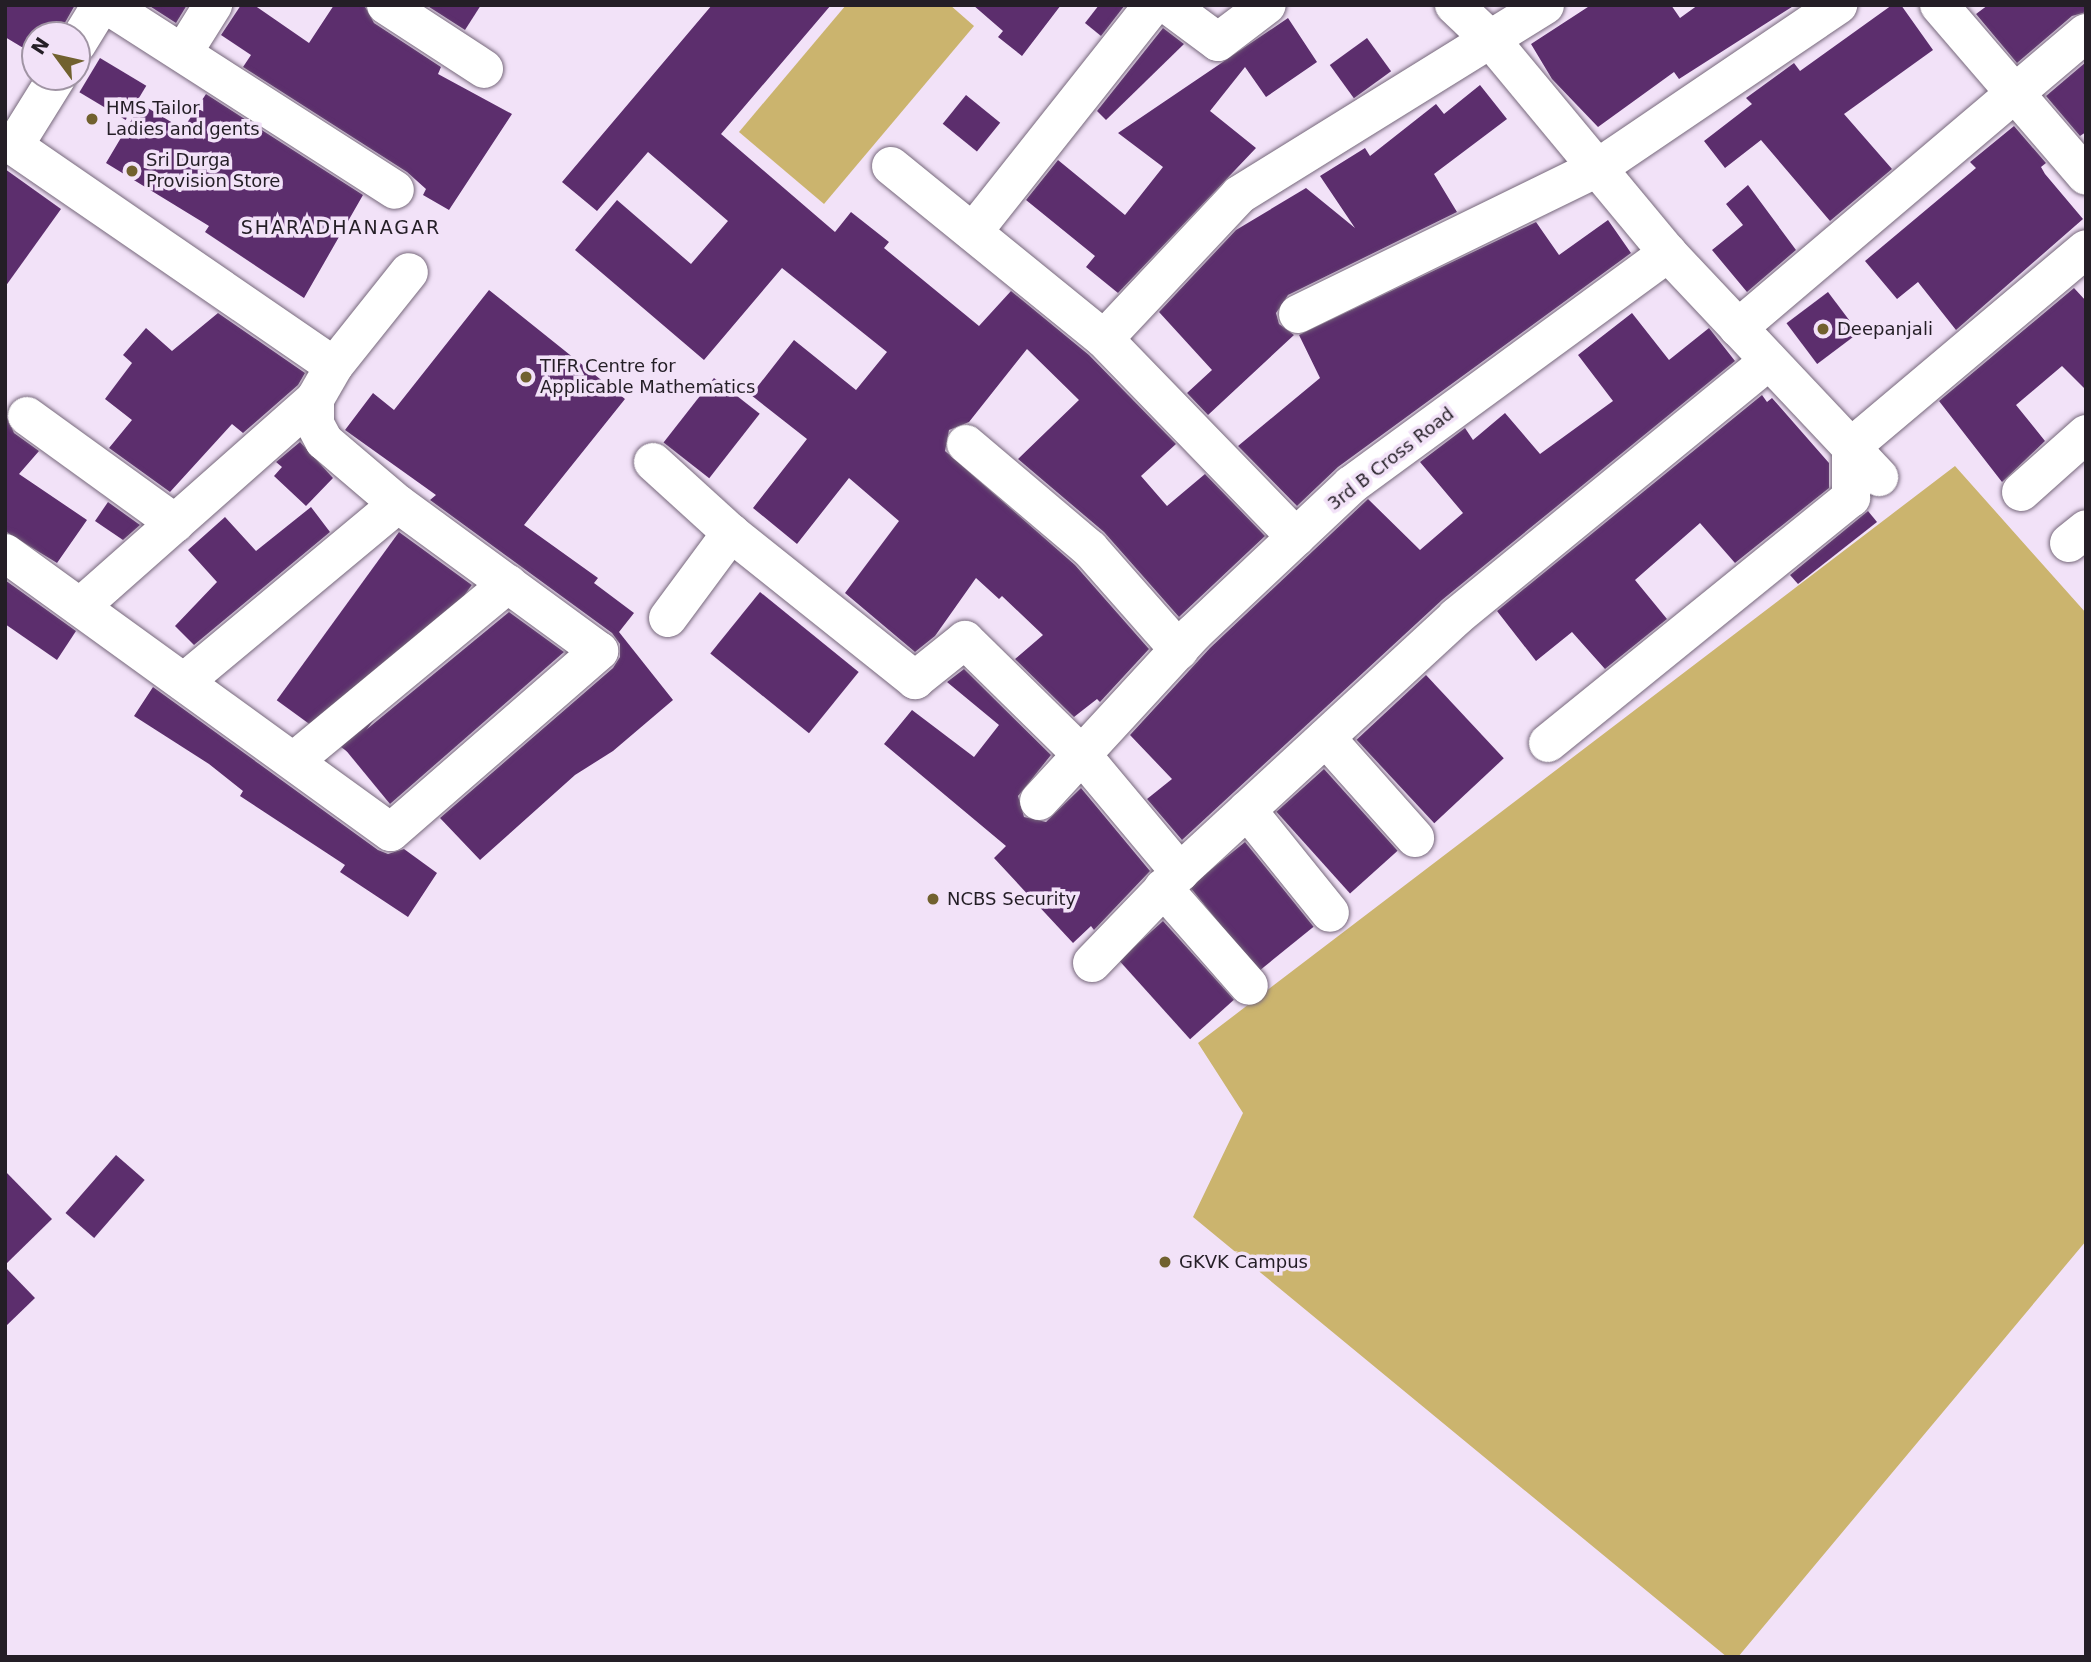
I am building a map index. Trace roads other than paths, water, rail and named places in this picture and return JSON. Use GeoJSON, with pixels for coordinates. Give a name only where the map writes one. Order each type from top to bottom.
{"type":"FeatureCollection","features":[{"type":"Feature","properties":{"kind":"street"},"geometry":{"type":"LineString","coordinates":[[91,21],[101,5]]}},
{"type":"Feature","properties":{"kind":"street"},"geometry":{"type":"LineString","coordinates":[[107,5],[395,190]]}},
{"type":"Feature","properties":{"kind":"street"},"geometry":{"type":"LineString","coordinates":[[183,52],[213,5]]}},
{"type":"Feature","properties":{"kind":"street"},"geometry":{"type":"LineString","coordinates":[[386,5],[484,69]]}},
{"type":"Feature","properties":{"kind":"street"},"geometry":{"type":"LineString","coordinates":[[973,232],[1153,5]]}},
{"type":"Feature","properties":{"kind":"street"},"geometry":{"type":"LineString","coordinates":[[1168,5],[1218,42],[1266,5]]}},
{"type":"Feature","properties":{"kind":"street"},"geometry":{"type":"LineString","coordinates":[[1454,5],[1492,40],[1668,253],[1879,477]]}},
{"type":"Feature","properties":{"kind":"street"},"geometry":{"type":"LineString","coordinates":[[1104,339],[1239,195],[1545,5]]}},
{"type":"Feature","properties":{"kind":"street"},"geometry":{"type":"LineString","coordinates":[[1298,314],[1599,167],[1838,5]]}},
{"type":"Feature","properties":{"kind":"street"},"geometry":{"type":"LineString","coordinates":[[1939,5],[2086,176]]}},
{"type":"Feature","properties":{"kind":"street"},"geometry":{"type":"LineString","coordinates":[[1738,328],[2013,91],[2086,33]]}},
{"type":"Feature","properties":{"kind":"street"},"geometry":{"type":"LineString","coordinates":[[47,91],[10,143],[334,366]]}},
{"type":"Feature","properties":{"kind":"street"},"geometry":{"type":"LineString","coordinates":[[891,166],[1104,339],[1296,537]]}},
{"type":"Feature","properties":{"kind":"street"},"geometry":{"type":"LineString","coordinates":[[1850,447],[2086,249]]}},
{"type":"Feature","properties":{"kind":"street","name":"3rd B Cross Road"},"geometry":{"type":"LineString","coordinates":[[1039,801],[1179,650],[1351,485],[1668,253]]}},
{"type":"Feature","properties":{"kind":"street"},"geometry":{"type":"LineString","coordinates":[[80,607],[315,399],[334,366],[409,272]]}},
{"type":"Feature","properties":{"kind":"street"},"geometry":{"type":"LineString","coordinates":[[1092,963],[1172,880],[1456,617],[1769,361]]}},
{"type":"Feature","properties":{"kind":"street"},"geometry":{"type":"LineString","coordinates":[[5,552],[391,832],[599,651],[398,504],[324,442],[315,424],[315,399]]}},
{"type":"Feature","properties":{"kind":"street"},"geometry":{"type":"LineString","coordinates":[[27,416],[175,523]]}},
{"type":"Feature","properties":{"kind":"street"},"geometry":{"type":"LineString","coordinates":[[2021,492],[2086,434]]}},
{"type":"Feature","properties":{"kind":"street"},"geometry":{"type":"LineString","coordinates":[[965,444],[1090,549],[1179,650]]}},
{"type":"Feature","properties":{"kind":"street"},"geometry":{"type":"LineString","coordinates":[[1548,743],[1851,498],[1850,447]]}},
{"type":"Feature","properties":{"kind":"street"},"geometry":{"type":"LineString","coordinates":[[653,461],[732,533],[915,680],[965,640],[1082,755],[1249,986]]}},
{"type":"Feature","properties":{"kind":"street"},"geometry":{"type":"LineString","coordinates":[[184,682],[398,504]]}},
{"type":"Feature","properties":{"kind":"street"},"geometry":{"type":"LineString","coordinates":[[668,618],[732,533]]}},
{"type":"Feature","properties":{"kind":"street"},"geometry":{"type":"LineString","coordinates":[[294,761],[508,584]]}},
{"type":"Feature","properties":{"kind":"street"},"geometry":{"type":"LineString","coordinates":[[1326,738],[1415,838]]}},
{"type":"Feature","properties":{"kind":"street"},"geometry":{"type":"LineString","coordinates":[[1247,810],[1330,913]]}},
{"type":"Feature","properties":{"kind":"place","name":"HMS Tailor Ladies and gents"},"geometry":{"type":"Point","coordinates":[92,119]}},
{"type":"Feature","properties":{"kind":"place","name":"Sri Durga Provision Store"},"geometry":{"type":"Point","coordinates":[132,171]}},
{"type":"Feature","properties":{"kind":"place","name":"Deepanjali"},"geometry":{"type":"Point","coordinates":[1823,329]}},
{"type":"Feature","properties":{"kind":"place","name":"TIFR Centre for Applicable Mathematics"},"geometry":{"type":"Point","coordinates":[526,377]}},
{"type":"Feature","properties":{"kind":"place","name":"NCBS Security"},"geometry":{"type":"Point","coordinates":[933,899]}},
{"type":"Feature","properties":{"kind":"place","name":"GKVK Campus"},"geometry":{"type":"Point","coordinates":[1165,1262]}},
{"type":"Feature","properties":{"kind":"district","name":"SHARADHANAGAR"},"geometry":{"type":"Point","coordinates":[341,228]}}]}
